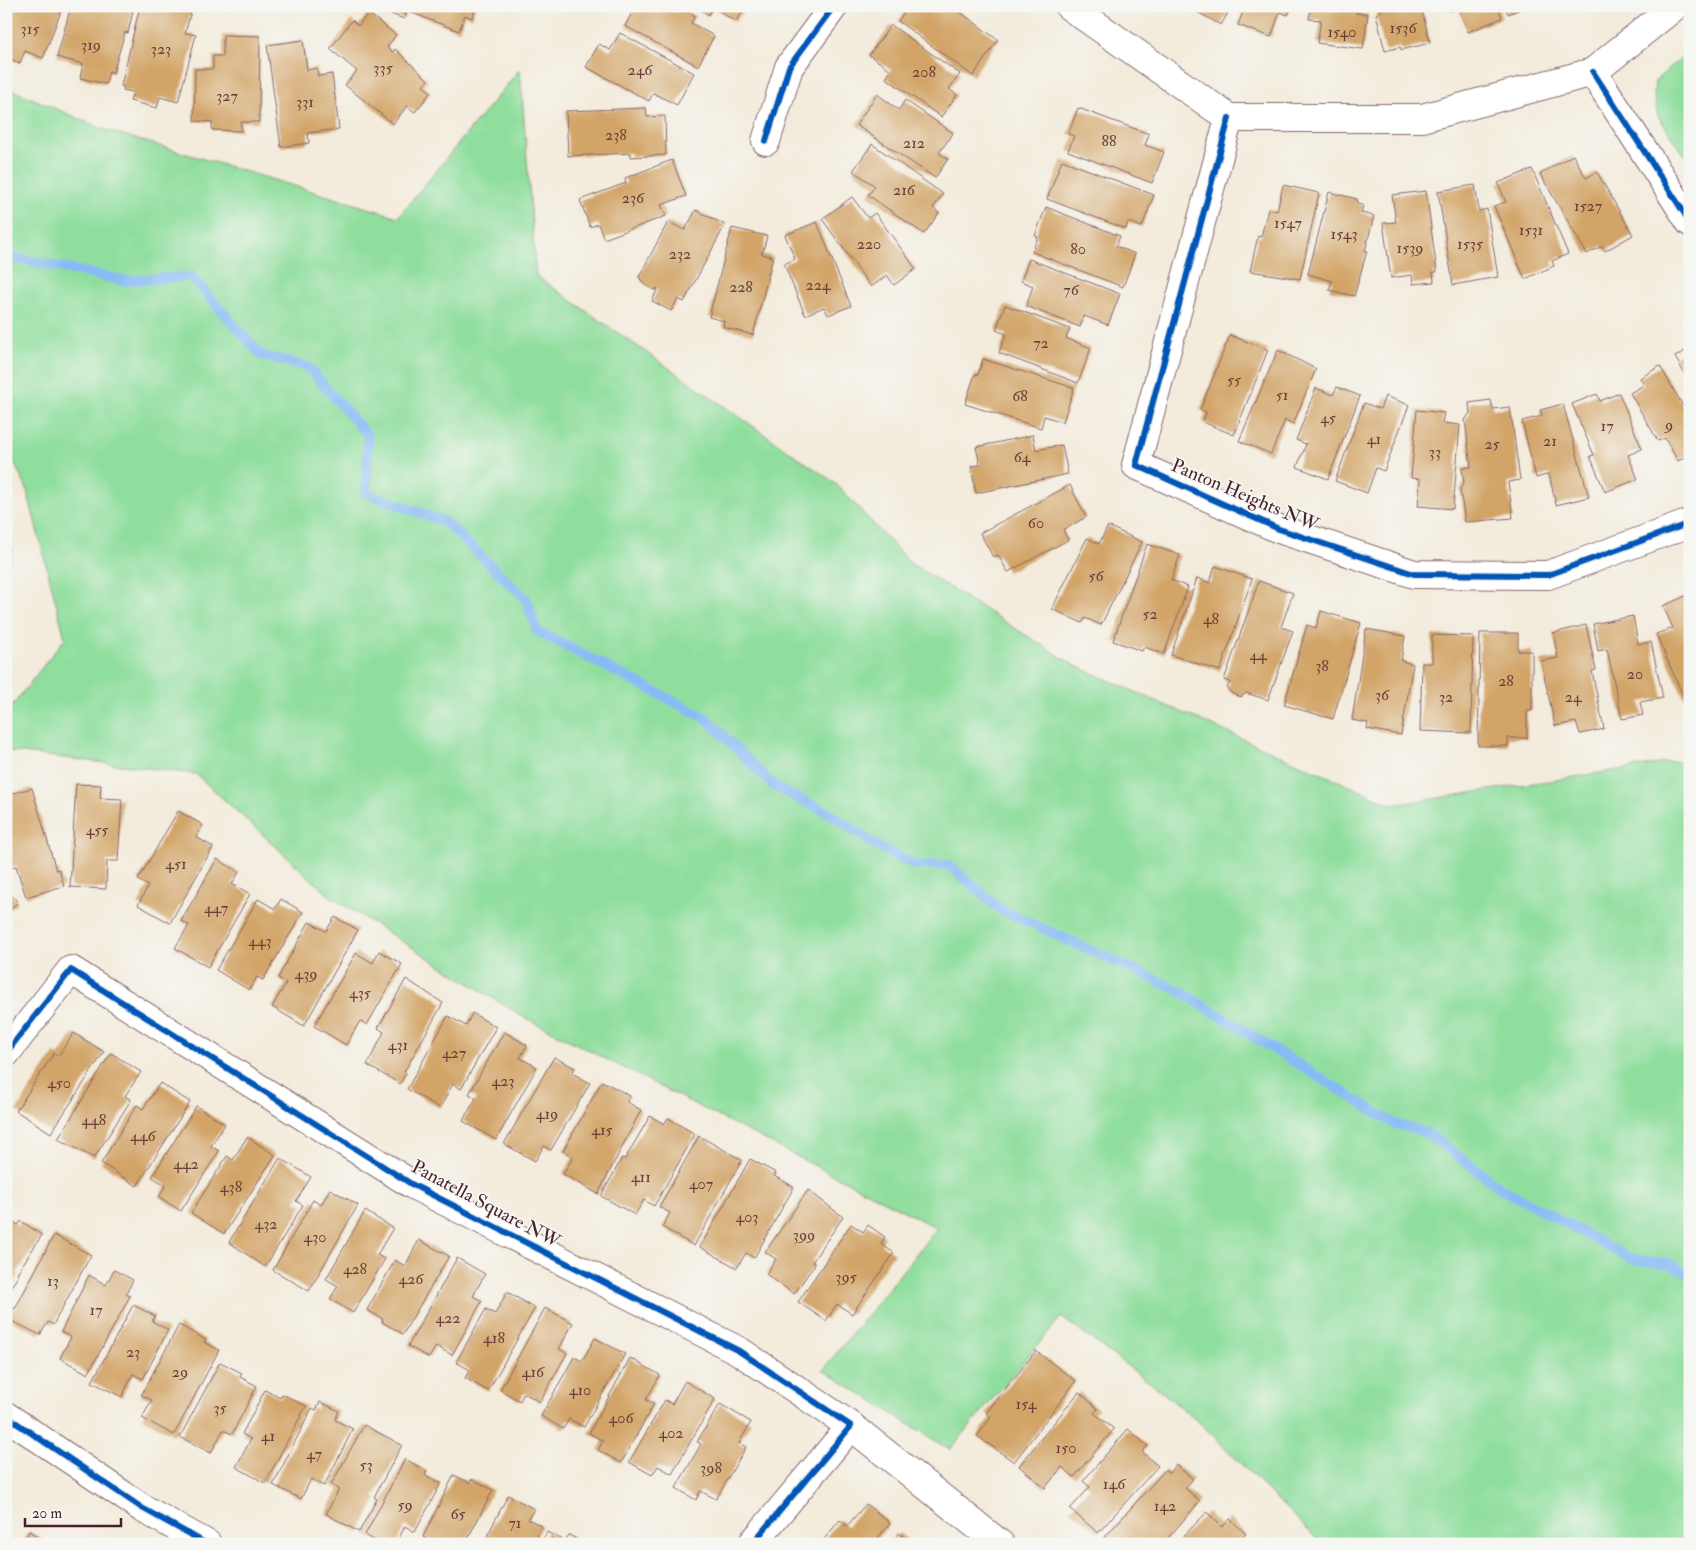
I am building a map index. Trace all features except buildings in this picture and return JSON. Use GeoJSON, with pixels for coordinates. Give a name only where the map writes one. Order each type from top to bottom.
{"type":"FeatureCollection","features":[{"type":"Feature","properties":{"kind":"street"},"geometry":{"type":"LineString","coordinates":[[766,141],[789,67],[834,6]]}},
{"type":"Feature","properties":{"kind":"street"},"geometry":{"type":"LineString","coordinates":[[1069,6],[1229,118],[1422,118],[1594,72],[1675,6]]}},
{"type":"Feature","properties":{"kind":"street"},"geometry":{"type":"LineString","coordinates":[[1594,72],[1690,222]]}},
{"type":"Feature","properties":{"kind":"street","name":"Panton Heights NW"},"geometry":{"type":"LineString","coordinates":[[1229,118],[1136,464],[1279,529],[1414,574],[1548,575],[1690,522]]}},
{"type":"Feature","properties":{"kind":"street","name":"Panatella Square NW"},"geometry":{"type":"LineString","coordinates":[[6,1053],[71,970],[413,1185],[739,1351],[851,1426]]}},
{"type":"Feature","properties":{"kind":"street"},"geometry":{"type":"LineString","coordinates":[[6,1416],[142,1508],[207,1544]]}},
{"type":"Feature","properties":{"kind":"street"},"geometry":{"type":"LineString","coordinates":[[752,1544],[851,1426],[1000,1544]]}},
{"type":"Feature","properties":{"kind":"green space"},"geometry":{"type":"Polygon","coordinates":[[[1690,50],[1690,163],[1658,116],[1654,95],[1655,81],[1690,50]]]}},
{"type":"Feature","properties":{"kind":"green space"},"geometry":{"type":"Polygon","coordinates":[[[520,69],[536,276],[835,483],[910,563],[1074,665],[1393,805],[1690,759],[1690,1544],[1322,1544],[1202,1425],[1160,1390],[1061,1317],[950,1450],[823,1370],[937,1228],[520,1015],[331,897],[196,774],[6,751],[6,714],[65,638],[26,487],[6,446],[6,87],[103,129],[398,217],[520,69]]]}},
{"type":"Feature","properties":{"kind":"waterway"},"geometry":{"type":"LineString","coordinates":[[6,256],[126,281],[191,276],[261,355],[308,367],[368,436],[366,493],[445,522],[527,600],[537,631],[706,718],[775,787],[831,814],[875,845],[915,865],[949,865],[1000,909],[1180,991],[1395,1124],[1427,1133],[1501,1188],[1631,1259],[1669,1264],[1690,1274]]}},
{"type":"Feature","properties":{"kind":"cycle path"},"geometry":{"type":"LineString","coordinates":[[766,141],[789,67],[834,6]]}},
{"type":"Feature","properties":{"kind":"cycle path"},"geometry":{"type":"LineString","coordinates":[[1593,72],[1690,222]]}},
{"type":"Feature","properties":{"kind":"cycle path"},"geometry":{"type":"LineString","coordinates":[[1229,118],[1136,465],[1279,529],[1414,574],[1548,575],[1690,523]]}},
{"type":"Feature","properties":{"kind":"cycle path"},"geometry":{"type":"LineString","coordinates":[[6,1053],[71,970],[413,1185],[739,1351],[851,1426],[752,1544]]}},
{"type":"Feature","properties":{"kind":"cycle path"},"geometry":{"type":"LineString","coordinates":[[6,1416],[142,1508],[207,1544]]}}]}
